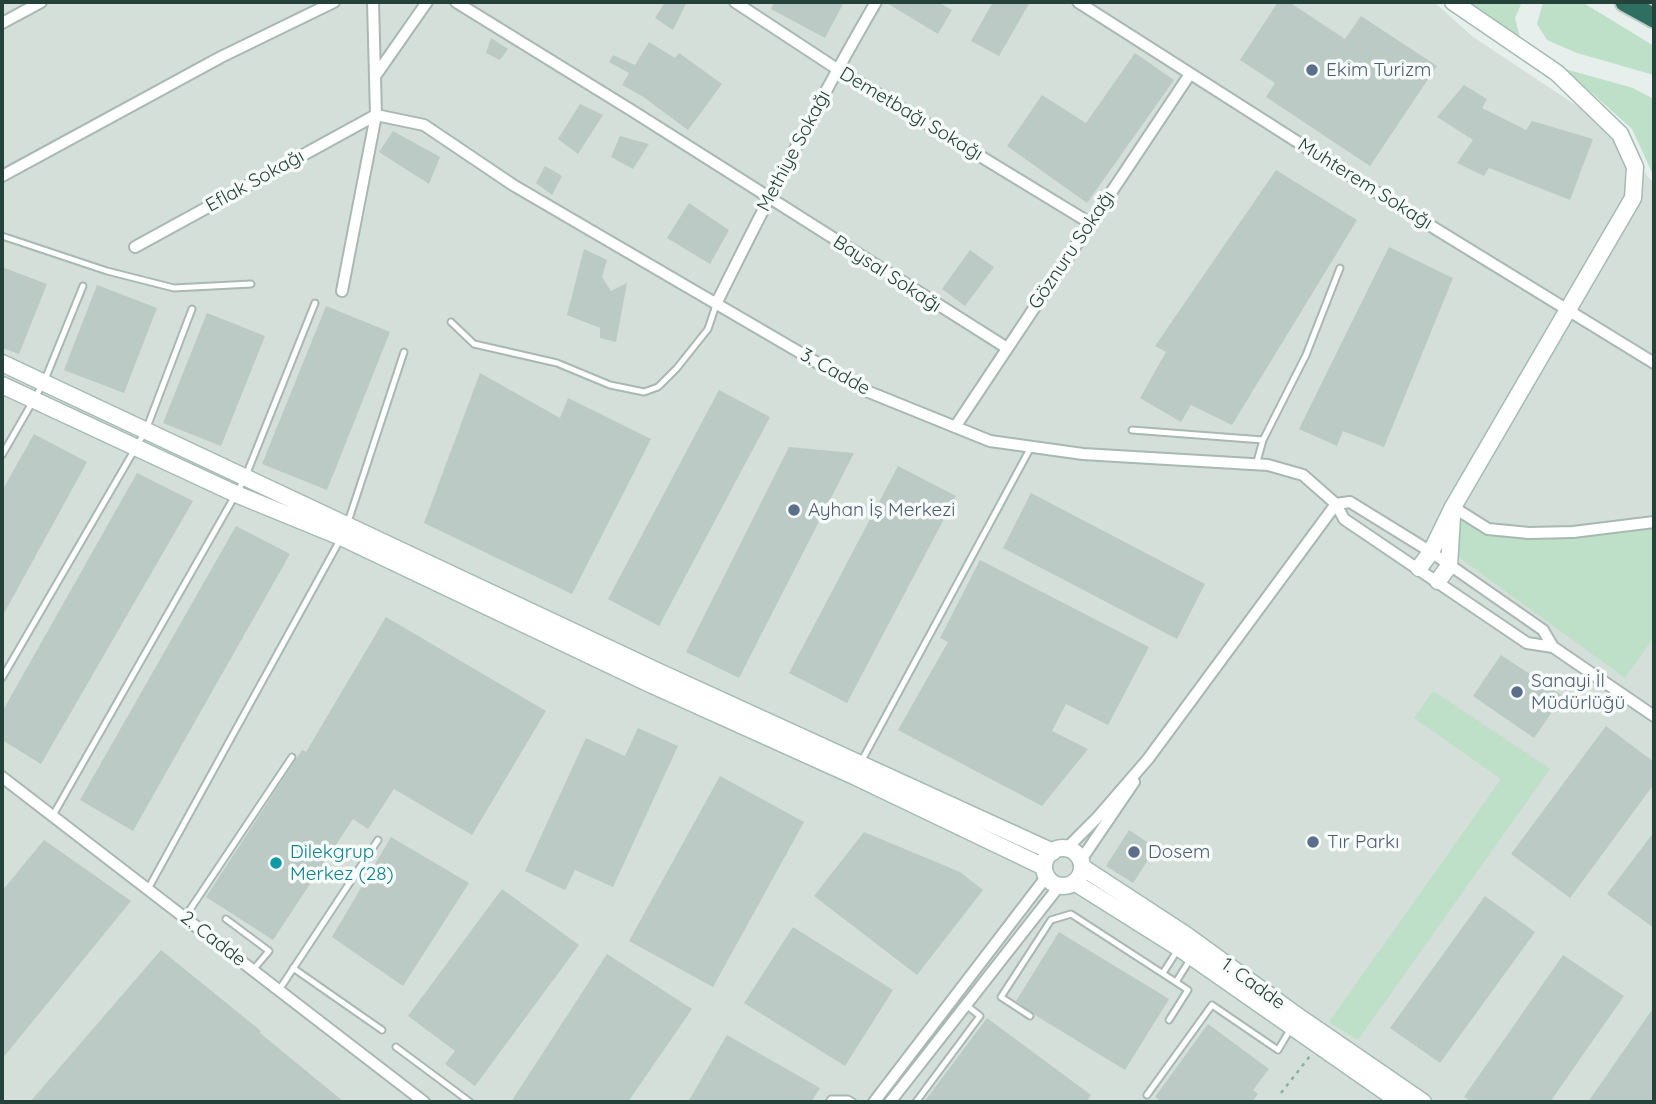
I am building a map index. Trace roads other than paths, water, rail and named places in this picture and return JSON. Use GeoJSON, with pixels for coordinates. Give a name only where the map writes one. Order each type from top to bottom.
{"type":"FeatureCollection","features":[{"type":"Feature","properties":{"kind":"highway"},"geometry":{"type":"LineString","coordinates":[[1625,2],[1654,18]]}},
{"type":"Feature","properties":{"kind":"street"},"geometry":{"type":"LineString","coordinates":[[2,23],[41,2]]}},
{"type":"Feature","properties":{"kind":"street"},"geometry":{"type":"LineString","coordinates":[[2,176],[221,57],[334,2]]}},
{"type":"Feature","properties":{"kind":"street"},"geometry":{"type":"LineString","coordinates":[[342,290],[376,115],[373,2]]}},
{"type":"Feature","properties":{"kind":"street"},"geometry":{"type":"LineString","coordinates":[[376,75],[427,2]]}},
{"type":"Feature","properties":{"kind":"street","name":"Baysal Sokağı"},"geometry":{"type":"LineString","coordinates":[[456,2],[1007,348]]}},
{"type":"Feature","properties":{"kind":"street","name":"Demetbağı Sokağı"},"geometry":{"type":"LineString","coordinates":[[734,2],[837,69],[1090,223]]}},
{"type":"Feature","properties":{"kind":"street","name":"Methiye Sokağı"},"geometry":{"type":"LineString","coordinates":[[716,304],[768,199],[876,2]]}},
{"type":"Feature","properties":{"kind":"street","name":"Muhterem Sokağı"},"geometry":{"type":"LineString","coordinates":[[1077,2],[1387,199],[1654,363]]}},
{"type":"Feature","properties":{"kind":"street"},"geometry":{"type":"LineString","coordinates":[[1419,568],[1633,198],[1635,167],[1620,134],[1557,73],[1452,2]]}},
{"type":"Feature","properties":{"kind":"street","name":"Göznuru Sokağı"},"geometry":{"type":"LineString","coordinates":[[955,427],[1190,74]]}},
{"type":"Feature","properties":{"kind":"street","name":"Eflak Sokağı"},"geometry":{"type":"LineString","coordinates":[[135,247],[376,115]]}},
{"type":"Feature","properties":{"kind":"street","name":"3. Cadde"},"geometry":{"type":"LineString","coordinates":[[376,115],[424,125],[513,185],[864,390],[990,441],[1083,454],[1256,465],[1303,475],[1336,504],[1344,519],[1527,643],[1553,647]]}},
{"type":"Feature","properties":{"kind":"street"},"geometry":{"type":"LineString","coordinates":[[2,363],[245,478],[345,530],[857,771]]}},
{"type":"Feature","properties":{"kind":"street"},"geometry":{"type":"LineString","coordinates":[[2,385],[236,494],[345,530]]}},
{"type":"Feature","properties":{"kind":"street"},"geometry":{"type":"LineString","coordinates":[[1056,878],[1048,856],[1060,850],[1097,818],[1148,759],[1336,504],[1350,502],[1430,552],[1543,630],[1553,647],[1654,716]]}},
{"type":"Feature","properties":{"kind":"street"},"geometry":{"type":"LineString","coordinates":[[1453,507],[1488,528],[1529,533],[1573,532],[1654,522]]}},
{"type":"Feature","properties":{"kind":"street"},"geometry":{"type":"LineString","coordinates":[[1438,581],[1449,566],[1453,507]]}},
{"type":"Feature","properties":{"kind":"street"},"geometry":{"type":"LineString","coordinates":[[874,1102],[955,996],[1056,878],[1081,873],[1082,864],[1148,759]]}},
{"type":"Feature","properties":{"kind":"street","name":"1. Cadde"},"geometry":{"type":"LineString","coordinates":[[857,771],[1078,855],[1082,864],[1189,946],[1295,1022],[1423,1102]]}},
{"type":"Feature","properties":{"kind":"street","name":"1. Cadde"},"geometry":{"type":"LineString","coordinates":[[857,771],[1189,946]]}},
{"type":"Feature","properties":{"kind":"street","name":"2. Cadde"},"geometry":{"type":"LineString","coordinates":[[2,777],[424,1102]]}},
{"type":"Feature","properties":{"kind":"street"},"geometry":{"type":"LineString","coordinates":[[890,1102],[966,1005],[1056,878]]}},
{"type":"Feature","properties":{"kind":"street"},"geometry":{"type":"LineString","coordinates":[[955,996],[966,1005]]}},
{"type":"Feature","properties":{"kind":"street","name":"1. Cadde"},"geometry":{"type":"LineString","coordinates":[[1295,1022],[1318,1045],[1400,1102]]}},
{"type":"Feature","properties":{"kind":"lane"},"geometry":{"type":"LineString","coordinates":[[2,236],[107,271],[174,288],[251,284]]}},
{"type":"Feature","properties":{"kind":"lane"},"geometry":{"type":"LineString","coordinates":[[1256,465],[1263,440],[1306,355],[1340,268]]}},
{"type":"Feature","properties":{"kind":"lane"},"geometry":{"type":"LineString","coordinates":[[2,455],[44,382],[83,286]]}},
{"type":"Feature","properties":{"kind":"lane"},"geometry":{"type":"LineString","coordinates":[[52,817],[245,478],[315,303]]}},
{"type":"Feature","properties":{"kind":"lane"},"geometry":{"type":"LineString","coordinates":[[451,322],[474,344],[557,363],[610,385],[643,392],[657,387],[677,368],[708,329],[716,304]]}},
{"type":"Feature","properties":{"kind":"lane"},"geometry":{"type":"LineString","coordinates":[[2,678],[146,430],[192,309]]}},
{"type":"Feature","properties":{"kind":"lane"},"geometry":{"type":"LineString","coordinates":[[148,889],[345,530],[404,352]]}},
{"type":"Feature","properties":{"kind":"lane"},"geometry":{"type":"LineString","coordinates":[[1132,430],[1263,440]]}},
{"type":"Feature","properties":{"kind":"lane"},"geometry":{"type":"LineString","coordinates":[[857,771],[1031,447]]}},
{"type":"Feature","properties":{"kind":"lane"},"geometry":{"type":"LineString","coordinates":[[185,917],[292,757]]}},
{"type":"Feature","properties":{"kind":"lane"},"geometry":{"type":"LineString","coordinates":[[279,990],[378,840]]}},
{"type":"Feature","properties":{"kind":"lane"},"geometry":{"type":"LineString","coordinates":[[1030,1016],[1001,998],[1051,920],[1071,915],[1188,990],[1169,1020]]}},
{"type":"Feature","properties":{"kind":"lane"},"geometry":{"type":"LineString","coordinates":[[226,919],[269,951],[253,970]]}},
{"type":"Feature","properties":{"kind":"lane"},"geometry":{"type":"LineString","coordinates":[[1163,973],[1189,946]]}},
{"type":"Feature","properties":{"kind":"lane"},"geometry":{"type":"LineString","coordinates":[[1176,982],[1189,946]]}},
{"type":"Feature","properties":{"kind":"lane"},"geometry":{"type":"LineString","coordinates":[[293,968],[382,1030]]}},
{"type":"Feature","properties":{"kind":"lane"},"geometry":{"type":"LineString","coordinates":[[1147,1095],[1212,1004],[1278,1050],[1295,1022]]}},
{"type":"Feature","properties":{"kind":"lane"},"geometry":{"type":"LineString","coordinates":[[916,1102],[980,1016],[966,1005]]}},
{"type":"Feature","properties":{"kind":"lane"},"geometry":{"type":"LineString","coordinates":[[396,1047],[470,1102]]}},
{"type":"Feature","properties":{"kind":"lane"},"geometry":{"type":"LineString","coordinates":[[829,1102],[831,1099],[848,1099],[853,1102]]}},
{"type":"Feature","properties":{"kind":"place","name":"Ekim Turizm"},"geometry":{"type":"Point","coordinates":[1312,70]}},
{"type":"Feature","properties":{"kind":"place","name":"Ayhan İş Merkezi"},"geometry":{"type":"Point","coordinates":[794,510]}},
{"type":"Feature","properties":{"kind":"place","name":"Sanayi İl Müdürlüğü"},"geometry":{"type":"Point","coordinates":[1517,692]}},
{"type":"Feature","properties":{"kind":"place","name":"Tır Parkı"},"geometry":{"type":"Point","coordinates":[1313,842]}},
{"type":"Feature","properties":{"kind":"place","name":"Dosem"},"geometry":{"type":"Point","coordinates":[1134,852]}},
{"type":"Feature","properties":{"kind":"place","name":"Dilekgrup Merkez (28)"},"geometry":{"type":"Point","coordinates":[276,863]}}]}
